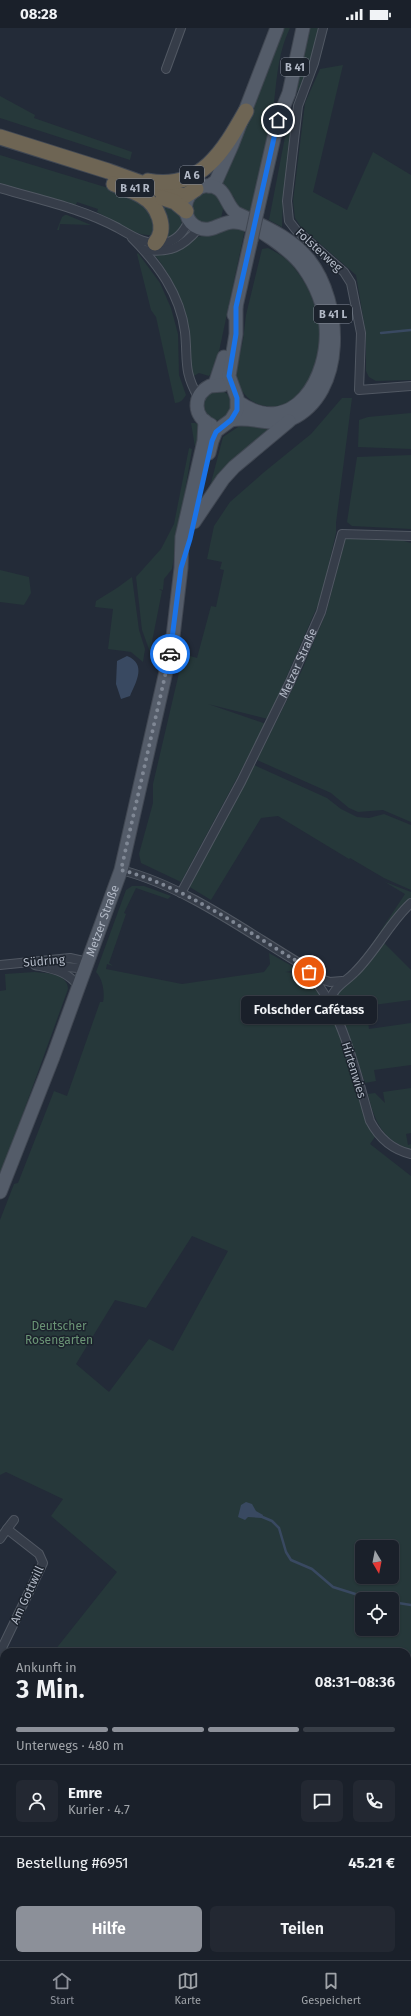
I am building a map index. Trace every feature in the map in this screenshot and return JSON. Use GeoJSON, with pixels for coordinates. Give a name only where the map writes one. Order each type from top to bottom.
{"type":"FeatureCollection","features":[{"type":"Feature","properties":{"kind":"highway","name":"A 6"},"geometry":{"type":"LineString","coordinates":[[0,137],[111,177],[166,182],[198,173],[207,166],[221,152],[246,111]]}},
{"type":"Feature","properties":{"kind":"highway","name":"B 41 R"},"geometry":{"type":"LineString","coordinates":[[0,148],[80,173],[111,177],[179,196],[185,196],[202,188]]}},
{"type":"Feature","properties":{"kind":"highway","name":"B 41 R"},"geometry":{"type":"LineString","coordinates":[[111,177],[175,202],[187,215]]}},
{"type":"Feature","properties":{"kind":"highway"},"geometry":{"type":"LineString","coordinates":[[111,177],[143,196],[155,208],[162,230],[161,237],[150,247]]}},
{"type":"Feature","properties":{"kind":"main road"},"geometry":{"type":"LineString","coordinates":[[202,188],[221,191],[229,202],[228,216],[219,226],[206,230],[199,228],[187,215],[187,200],[202,188],[216,180],[246,111],[277,28]]}},
{"type":"Feature","properties":{"kind":"main road","name":"B 41"},"geometry":{"type":"LineString","coordinates":[[215,384],[220,375],[283,104],[283,92],[297,28]]}},
{"type":"Feature","properties":{"kind":"main road","name":"B 41"},"geometry":{"type":"LineString","coordinates":[[283,104],[289,93],[303,28]]}},
{"type":"Feature","properties":{"kind":"main road","name":"B 41 L"},"geometry":{"type":"LineString","coordinates":[[228,422],[240,418],[273,423],[291,418],[309,405],[317,396],[327,375],[334,349],[332,313],[329,300],[317,273],[299,250],[274,231],[231,210],[229,202]]}},
{"type":"Feature","properties":{"kind":"main road","name":"B 41 L"},"geometry":{"type":"LineString","coordinates":[[219,226],[234,222],[248,226],[270,237],[296,258],[316,289],[321,302],[326,326],[326,339],[322,365],[312,388],[300,403],[284,412],[268,414],[254,411],[236,398]]}},
{"type":"Feature","properties":{"kind":"main road","name":"B 41"},"geometry":{"type":"LineString","coordinates":[[236,307],[236,334],[229,376],[236,398]]}},
{"type":"Feature","properties":{"kind":"main road"},"geometry":{"type":"LineString","coordinates":[[198,398],[204,389],[215,384],[227,387],[236,398]]}},
{"type":"Feature","properties":{"kind":"main road","name":"Metzer Straße"},"geometry":{"type":"LineString","coordinates":[[0,1192],[87,965],[121,870],[172,645],[181,568],[182,537],[204,441],[204,421],[197,409],[198,398]]}},
{"type":"Feature","properties":{"kind":"main road","name":"Metzer Straße"},"geometry":{"type":"LineString","coordinates":[[181,568],[194,522],[212,441],[216,432],[228,422],[237,410],[236,398]]}},
{"type":"Feature","properties":{"kind":"main road"},"geometry":{"type":"LineString","coordinates":[[194,522],[223,479],[234,467],[291,418]]}},
{"type":"Feature","properties":{"kind":"main road"},"geometry":{"type":"LineString","coordinates":[[204,421],[215,425],[228,422]]}},
{"type":"Feature","properties":{"kind":"street"},"geometry":{"type":"LineString","coordinates":[[166,69],[181,28]]}},
{"type":"Feature","properties":{"kind":"street"},"geometry":{"type":"LineString","coordinates":[[283,104],[298,106],[314,63],[323,28]]}},
{"type":"Feature","properties":{"kind":"street","name":"Folsterweg"},"geometry":{"type":"LineString","coordinates":[[298,106],[287,201],[289,221],[296,230],[344,272],[352,283],[361,333],[359,390],[411,386]]}},
{"type":"Feature","properties":{"kind":"street"},"geometry":{"type":"LineString","coordinates":[[0,188],[71,208],[107,223],[143,241],[150,247],[178,305],[185,333],[186,369],[198,398]]}},
{"type":"Feature","properties":{"kind":"street"},"geometry":{"type":"LineString","coordinates":[[150,247],[179,237],[185,230],[187,215]]}},
{"type":"Feature","properties":{"kind":"street"},"geometry":{"type":"LineString","coordinates":[[128,234],[150,247],[172,250],[182,245],[199,228]]}},
{"type":"Feature","properties":{"kind":"street","name":"Metzer Straße"},"geometry":{"type":"LineString","coordinates":[[181,893],[241,782],[290,682],[321,612],[342,534],[411,536]]}},
{"type":"Feature","properties":{"kind":"street","name":"Hirtenwies"},"geometry":{"type":"LineString","coordinates":[[121,870],[143,875],[181,893],[300,963],[320,985],[346,1041],[370,1121],[374,1129],[382,1139],[392,1146],[411,1154]]}},
{"type":"Feature","properties":{"kind":"street"},"geometry":{"type":"LineString","coordinates":[[329,1004],[331,996],[342,981],[360,967],[411,903]]}},
{"type":"Feature","properties":{"kind":"street","name":"Südring"},"geometry":{"type":"LineString","coordinates":[[0,965],[70,958],[87,965]]}},
{"type":"Feature","properties":{"kind":"street","name":"Südring"},"geometry":{"type":"LineString","coordinates":[[35,965],[66,973],[74,979],[79,986]]}},
{"type":"Feature","properties":{"kind":"street","name":"Südring"},"geometry":{"type":"LineString","coordinates":[[0,968],[55,965],[77,968],[87,965]]}},
{"type":"Feature","properties":{"kind":"street"},"geometry":{"type":"LineString","coordinates":[[313,977],[330,982],[342,981]]}},
{"type":"Feature","properties":{"kind":"street"},"geometry":{"type":"LineString","coordinates":[[0,1539],[14,1520]]}},
{"type":"Feature","properties":{"kind":"street","name":"Am Gottwill"},"geometry":{"type":"LineString","coordinates":[[2,1648],[43,1563],[39,1554],[7,1530]]}},
{"type":"Feature","properties":{"kind":"green space"},"geometry":{"type":"Polygon","coordinates":[[[281,28],[290,28],[285,39],[279,61],[270,130],[250,214],[237,206],[234,197],[220,183],[281,28]]]}},
{"type":"Feature","properties":{"kind":"green space"},"geometry":{"type":"Polygon","coordinates":[[[305,28],[319,28],[306,78],[296,93],[293,92],[305,28]]]}},
{"type":"Feature","properties":{"kind":"green space"},"geometry":{"type":"Polygon","coordinates":[[[343,65],[313,192],[347,210],[373,152],[411,175],[411,380],[376,381],[369,377],[366,371],[366,334],[356,275],[301,227],[295,218],[293,201],[305,103],[320,69],[343,65]]]}},
{"type":"Feature","properties":{"kind":"green space"},"geometry":{"type":"Polygon","coordinates":[[[0,96],[35,115],[34,118],[132,152],[130,160],[0,118],[0,96]]]}},
{"type":"Feature","properties":{"kind":"green space"},"geometry":{"type":"Polygon","coordinates":[[[290,126],[293,127],[283,200],[282,227],[269,220],[285,137],[290,126]]]}},
{"type":"Feature","properties":{"kind":"green space"},"geometry":{"type":"Polygon","coordinates":[[[0,155],[128,194],[151,210],[155,233],[149,235],[134,232],[97,212],[98,209],[77,202],[76,205],[0,183],[0,155]]]}},
{"type":"Feature","properties":{"kind":"green space"},"geometry":{"type":"Polygon","coordinates":[[[204,191],[217,194],[224,205],[221,218],[210,225],[197,222],[191,207],[192,202],[204,191]]]}},
{"type":"Feature","properties":{"kind":"green space"},"geometry":{"type":"Polygon","coordinates":[[[155,203],[175,206],[182,218],[182,223],[179,230],[171,237],[164,240],[155,203]]]}},
{"type":"Feature","properties":{"kind":"green space"},"geometry":{"type":"Polygon","coordinates":[[[65,215],[91,225],[60,224],[59,230],[57,230],[62,217],[65,215]]]}},
{"type":"Feature","properties":{"kind":"green space"},"geometry":{"type":"Polygon","coordinates":[[[232,226],[245,229],[217,361],[215,361],[213,371],[209,376],[199,373],[192,377],[186,327],[179,298],[173,283],[154,254],[195,237],[213,235],[232,226]]]}},
{"type":"Feature","properties":{"kind":"green space"},"geometry":{"type":"Polygon","coordinates":[[[268,248],[286,259],[298,272],[307,287],[314,303],[320,336],[319,354],[315,370],[308,386],[300,395],[285,407],[260,405],[254,402],[244,393],[235,377],[243,340],[246,315],[262,249],[268,248]]]}},
{"type":"Feature","properties":{"kind":"green space"},"geometry":{"type":"Polygon","coordinates":[[[138,253],[160,283],[171,308],[178,334],[179,375],[186,395],[183,400],[175,403],[156,317],[151,310],[138,253]]]}},
{"type":"Feature","properties":{"kind":"green space"},"geometry":{"type":"Polygon","coordinates":[[[217,390],[223,391],[231,399],[231,411],[223,419],[217,420],[211,419],[203,411],[202,405],[203,399],[211,391],[217,390]]]}},
{"type":"Feature","properties":{"kind":"green space"},"geometry":{"type":"Polygon","coordinates":[[[342,398],[352,398],[336,533],[321,598],[268,719],[208,704],[266,724],[181,882],[141,863],[139,854],[153,803],[153,784],[182,660],[178,659],[180,647],[185,645],[183,654],[197,658],[211,606],[216,607],[224,570],[220,569],[222,562],[207,559],[214,526],[230,502],[311,434],[342,398]]]}},
{"type":"Feature","properties":{"kind":"green space"},"geometry":{"type":"Polygon","coordinates":[[[411,413],[411,449],[358,447],[359,420],[368,417],[411,413]]]}},
{"type":"Feature","properties":{"kind":"green space"},"geometry":{"type":"Polygon","coordinates":[[[191,423],[199,425],[199,448],[195,447],[191,423]]]}},
{"type":"Feature","properties":{"kind":"green space"},"geometry":{"type":"Polygon","coordinates":[[[245,425],[274,428],[207,498],[223,437],[238,427],[245,425]]]}},
{"type":"Feature","properties":{"kind":"green space"},"geometry":{"type":"Polygon","coordinates":[[[189,448],[192,449],[172,569],[164,579],[163,590],[159,589],[162,591],[150,652],[142,630],[136,577],[161,549],[174,524],[189,448]]]}},
{"type":"Feature","properties":{"kind":"green space"},"geometry":{"type":"Polygon","coordinates":[[[411,455],[411,529],[352,526],[347,522],[357,457],[411,455]]]}},
{"type":"Feature","properties":{"kind":"green space"},"geometry":{"type":"Polygon","coordinates":[[[346,537],[397,539],[411,543],[411,822],[383,810],[358,812],[349,808],[331,793],[257,760],[302,670],[326,613],[346,537]]]}},
{"type":"Feature","properties":{"kind":"green space"},"geometry":{"type":"Polygon","coordinates":[[[0,570],[29,577],[31,593],[24,605],[0,602],[0,570]]]}},
{"type":"Feature","properties":{"kind":"green space"},"geometry":{"type":"Polygon","coordinates":[[[132,577],[139,630],[145,649],[143,662],[131,652],[108,649],[113,609],[95,607],[96,601],[132,577]]]}},
{"type":"Feature","properties":{"kind":"green space"},"geometry":{"type":"Polygon","coordinates":[[[254,765],[327,798],[341,809],[357,817],[369,818],[384,814],[411,825],[411,890],[384,878],[350,858],[349,859],[278,816],[261,818],[211,900],[188,886],[254,765]]]}},
{"type":"Feature","properties":{"kind":"green space"},"geometry":{"type":"Polygon","coordinates":[[[385,882],[411,892],[411,901],[363,959],[349,973],[370,947],[405,894],[385,882]]]}},
{"type":"Feature","properties":{"kind":"green space","name":"Deutscher Rosengarten"},"geometry":{"type":"Polygon","coordinates":[[[132,886],[144,886],[171,896],[168,899],[136,888],[124,913],[126,914],[109,963],[113,966],[107,964],[106,969],[182,984],[264,972],[270,964],[269,953],[299,970],[285,972],[304,974],[324,993],[377,1134],[370,1144],[411,1176],[411,1648],[57,1648],[117,1572],[51,1516],[63,1499],[6,1472],[0,1475],[0,1220],[14,1184],[18,1183],[54,1091],[67,1096],[100,1002],[103,1002],[103,987],[96,972],[126,890],[132,886]],[[192,1236],[146,1308],[115,1300],[76,1364],[109,1392],[149,1339],[173,1351],[228,1251],[192,1236]]]}},
{"type":"Feature","properties":{"kind":"green space"},"geometry":{"type":"Polygon","coordinates":[[[384,943],[411,970],[411,1000],[366,1006],[369,1029],[411,1023],[411,1065],[374,1070],[376,1081],[365,1083],[353,1048],[332,1000],[343,986],[354,979],[364,969],[384,943]]]}},
{"type":"Feature","properties":{"kind":"green space"},"geometry":{"type":"Polygon","coordinates":[[[35,972],[61,977],[65,980],[68,989],[0,1177],[0,991],[6,990],[5,974],[35,972]]]}},
{"type":"Feature","properties":{"kind":"green space"},"geometry":{"type":"Polygon","coordinates":[[[411,1088],[411,1133],[406,1134],[408,1145],[411,1144],[411,1149],[401,1146],[393,1141],[381,1129],[373,1113],[368,1094],[375,1093],[385,1103],[383,1092],[411,1088]]]}},
{"type":"Feature","properties":{"kind":"water"},"geometry":{"type":"Polygon","coordinates":[[[127,656],[133,659],[137,664],[138,674],[130,696],[121,699],[116,684],[117,661],[127,656]]]}},
{"type":"Feature","properties":{"kind":"water"},"geometry":{"type":"Polygon","coordinates":[[[246,1502],[252,1504],[256,1511],[263,1515],[262,1518],[248,1517],[245,1520],[238,1517],[241,1505],[246,1502]]]}},
{"type":"Feature","properties":{"kind":"waterway"},"geometry":{"type":"LineString","coordinates":[[381,333],[411,330]]}},
{"type":"Feature","properties":{"kind":"waterway"},"geometry":{"type":"LineString","coordinates":[[260,1516],[272,1521],[279,1528],[286,1552],[291,1560],[312,1569],[333,1587],[355,1594]]}},
{"type":"Feature","properties":{"kind":"waterway"},"geometry":{"type":"LineString","coordinates":[[399,1603],[411,1605]]}},
{"type":"Feature","properties":{"kind":"way so far"},"geometry":{"type":"LineString","coordinates":[[170,654],[121,870],[143,875],[178,891],[300,963],[309,972]]}},
{"type":"Feature","properties":{"kind":"place","name":"Folschder Cafétass"},"geometry":{"type":"Point","coordinates":[309,972]}},
{"type":"Feature","properties":{"kind":"route"},"geometry":{"type":"LineString","coordinates":[[170,654],[181,568],[186,556],[212,441],[216,432],[234,417],[238,406],[237,398],[229,382],[229,369],[236,334],[236,307],[278,120]]}}]}
